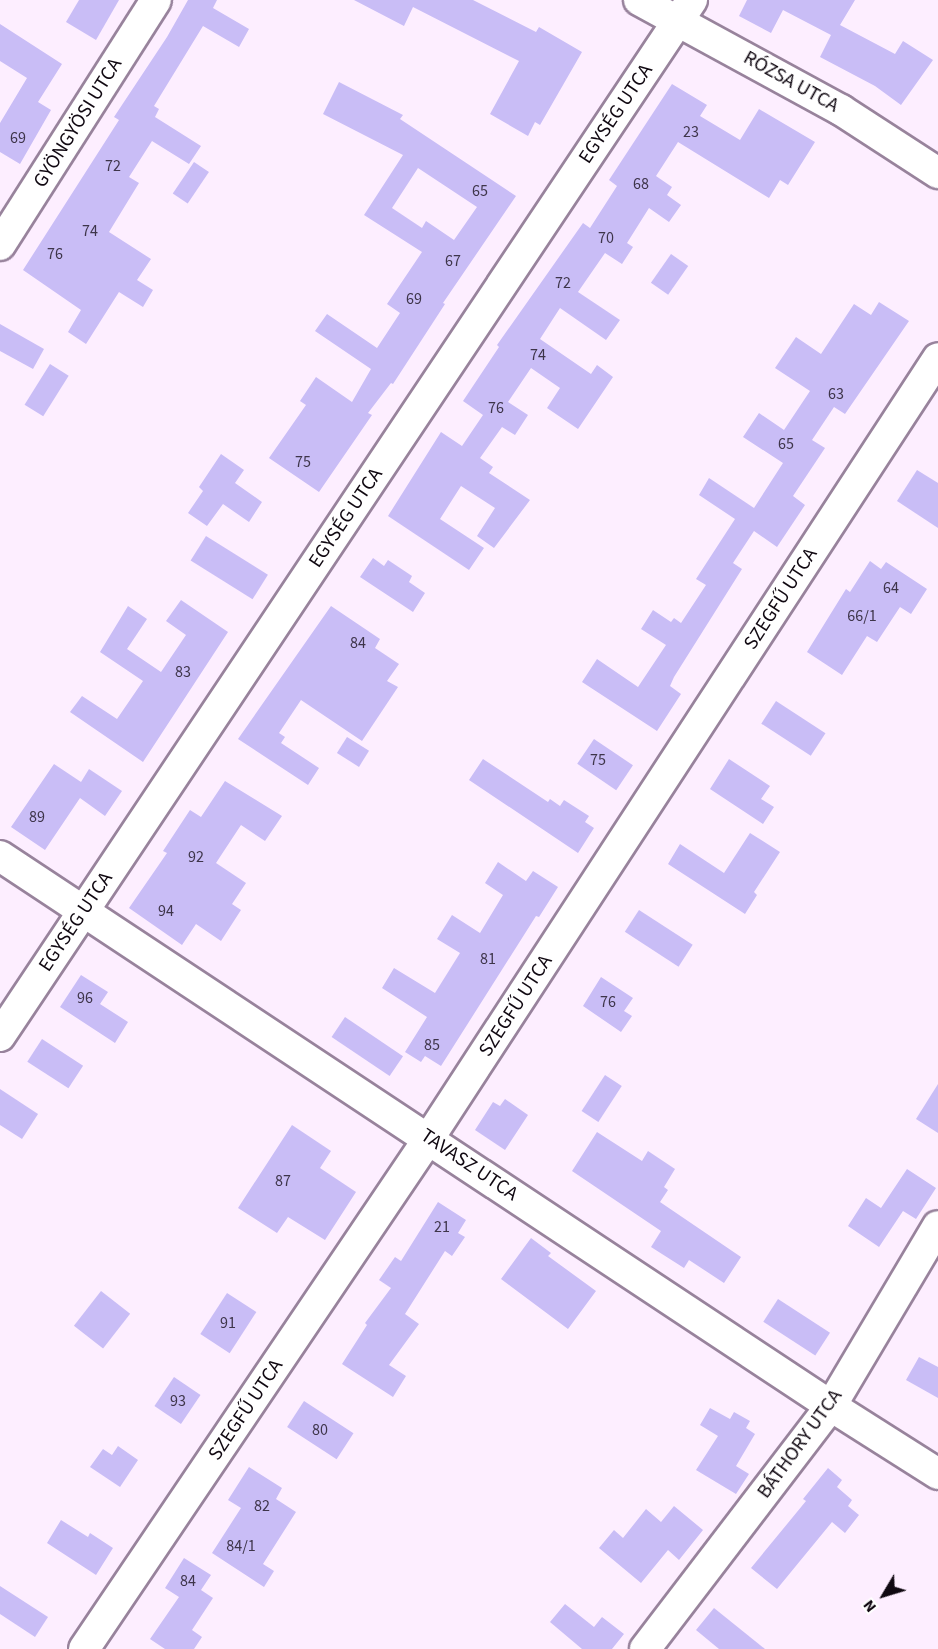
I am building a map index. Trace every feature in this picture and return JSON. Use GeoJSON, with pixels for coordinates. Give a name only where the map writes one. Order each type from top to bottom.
{"type":"FeatureCollection","features":[{"type":"Feature","properties":{"kind":"street","name":"GYÖNGYÖSI UTCA"},"geometry":{"type":"LineString","coordinates":[[0,245],[156,0]]}},
{"type":"Feature","properties":{"kind":"street","name":"RÓZSA UTCA"},"geometry":{"type":"LineString","coordinates":[[639,0],[685,10],[938,173]]}},
{"type":"Feature","properties":{"kind":"street","name":"EGYSÉG UTCA"},"geometry":{"type":"LineString","coordinates":[[0,1036],[685,10]]}},
{"type":"Feature","properties":{"kind":"street","name":"SZEGFŰ UTCA"},"geometry":{"type":"LineString","coordinates":[[84,1649],[429,1138],[938,358]]}},
{"type":"Feature","properties":{"kind":"street","name":"TAVASZ UTCA"},"geometry":{"type":"LineString","coordinates":[[0,856],[429,1138],[831,1407],[938,1474]]}},
{"type":"Feature","properties":{"kind":"street","name":"BÁTHORY UTCA"},"geometry":{"type":"LineString","coordinates":[[645,1649],[831,1407],[938,1226]]}},
{"type":"Feature","properties":{"kind":"building"},"geometry":{"type":"Polygon","coordinates":[[[79,0],[119,0],[96,40],[66,22],[79,0]]]}},
{"type":"Feature","properties":{"kind":"building"},"geometry":{"type":"Polygon","coordinates":[[[188,0],[217,0],[213,8],[249,29],[239,47],[203,26],[154,106],[159,109],[155,117],[201,146],[189,164],[152,141],[129,177],[139,183],[109,232],[151,259],[137,280],[153,290],[143,307],[119,292],[86,344],[68,332],[81,310],[23,270],[119,120],[114,117],[167,37],[188,0]]]}},
{"type":"Feature","properties":{"kind":"building"},"geometry":{"type":"Polygon","coordinates":[[[354,0],[473,0],[536,32],[539,27],[582,52],[540,125],[535,122],[528,136],[490,114],[519,61],[413,7],[404,26],[354,0]]]}},
{"type":"Feature","properties":{"kind":"building"},"geometry":{"type":"Polygon","coordinates":[[[747,0],[855,0],[840,25],[895,54],[903,41],[933,60],[901,105],[875,86],[820,57],[831,35],[783,10],[771,33],[739,16],[747,0]]]}},
{"type":"Feature","properties":{"kind":"building"},"geometry":{"type":"Polygon","coordinates":[[[0,24],[62,64],[38,102],[51,110],[20,164],[0,152],[0,123],[27,78],[0,61],[0,24]]]}},
{"type":"Feature","properties":{"kind":"building"},"geometry":{"type":"Polygon","coordinates":[[[339,82],[403,115],[400,119],[516,196],[443,303],[445,304],[393,384],[391,383],[368,413],[372,415],[319,492],[269,458],[306,405],[300,401],[316,377],[352,402],[371,369],[315,331],[327,314],[377,348],[400,313],[387,304],[422,252],[364,215],[403,155],[323,114],[339,82]],[[418,168],[392,208],[422,228],[426,221],[454,240],[477,207],[418,168]]]}},
{"type":"Feature","properties":{"kind":"building"},"geometry":{"type":"Polygon","coordinates":[[[672,84],[707,105],[700,116],[740,140],[759,109],[815,142],[788,185],[780,180],[769,198],[678,142],[656,176],[672,187],[667,195],[681,205],[669,222],[649,208],[627,243],[633,247],[622,264],[605,253],[578,292],[620,320],[606,340],[560,308],[540,339],[591,374],[597,365],[613,377],[578,429],[547,408],[560,388],[531,368],[508,402],[528,415],[515,435],[502,427],[480,458],[493,467],[489,473],[530,500],[494,548],[477,536],[495,508],[461,486],[440,519],[484,548],[469,570],[388,516],[441,432],[462,446],[483,415],[463,401],[499,347],[497,345],[583,223],[590,228],[617,186],[609,180],[672,84]]]}},
{"type":"Feature","properties":{"kind":"building"},"geometry":{"type":"Polygon","coordinates":[[[194,162],[209,172],[188,204],[173,194],[194,162]]]}},
{"type":"Feature","properties":{"kind":"building"},"geometry":{"type":"Polygon","coordinates":[[[671,254],[688,266],[668,295],[651,283],[671,254]]]}},
{"type":"Feature","properties":{"kind":"building"},"geometry":{"type":"Polygon","coordinates":[[[879,302],[909,321],[845,414],[834,407],[812,440],[825,448],[793,496],[805,505],[777,547],[754,531],[733,563],[742,569],[674,677],[670,686],[681,694],[657,731],[582,682],[597,659],[638,687],[666,645],[641,629],[653,610],[671,622],[674,618],[681,623],[706,585],[696,579],[735,519],[699,495],[709,478],[754,508],[783,463],[743,437],[759,413],[784,430],[810,391],[775,368],[796,337],[821,354],[854,304],[871,315],[879,302]]]}},
{"type":"Feature","properties":{"kind":"building"},"geometry":{"type":"Polygon","coordinates":[[[0,324],[44,349],[33,369],[0,351],[0,324]]]}},
{"type":"Feature","properties":{"kind":"building"},"geometry":{"type":"Polygon","coordinates":[[[50,364],[69,376],[43,416],[25,405],[50,364]]]}},
{"type":"Feature","properties":{"kind":"building"},"geometry":{"type":"Polygon","coordinates":[[[221,454],[244,470],[235,483],[262,502],[249,522],[223,504],[207,526],[188,513],[203,491],[199,487],[221,454]]]}},
{"type":"Feature","properties":{"kind":"building"},"geometry":{"type":"Polygon","coordinates":[[[917,470],[938,483],[938,528],[897,501],[917,470]]]}},
{"type":"Feature","properties":{"kind":"building"},"geometry":{"type":"Polygon","coordinates":[[[206,536],[268,575],[253,599],[191,561],[206,536]]]}},
{"type":"Feature","properties":{"kind":"building"},"geometry":{"type":"Polygon","coordinates":[[[373,558],[384,566],[388,560],[412,576],[409,582],[425,593],[413,612],[360,577],[373,558]]]}},
{"type":"Feature","properties":{"kind":"building"},"geometry":{"type":"Polygon","coordinates":[[[870,561],[881,569],[886,562],[927,589],[911,614],[900,607],[877,642],[867,636],[842,675],[807,652],[846,589],[850,592],[870,561]]]}},
{"type":"Feature","properties":{"kind":"building"},"geometry":{"type":"Polygon","coordinates":[[[181,600],[228,632],[143,762],[70,712],[82,696],[117,719],[143,681],[100,652],[128,606],[147,619],[127,649],[161,672],[186,635],[166,621],[181,600]]]}},
{"type":"Feature","properties":{"kind":"building"},"geometry":{"type":"Polygon","coordinates":[[[331,606],[380,639],[375,648],[399,664],[387,681],[398,687],[362,741],[301,700],[279,733],[285,737],[281,743],[319,768],[308,785],[238,739],[331,606]]]}},
{"type":"Feature","properties":{"kind":"building"},"geometry":{"type":"Polygon","coordinates":[[[776,701],[825,733],[811,756],[761,724],[776,701]]]}},
{"type":"Feature","properties":{"kind":"building"},"geometry":{"type":"Polygon","coordinates":[[[347,737],[369,751],[359,767],[337,753],[347,737]]]}},
{"type":"Feature","properties":{"kind":"building"},"geometry":{"type":"Polygon","coordinates":[[[594,739],[633,765],[616,790],[577,764],[594,739]]]}},
{"type":"Feature","properties":{"kind":"building"},"geometry":{"type":"Polygon","coordinates":[[[483,759],[548,802],[550,799],[560,806],[564,800],[589,816],[585,822],[594,828],[578,853],[469,780],[483,759]]]}},
{"type":"Feature","properties":{"kind":"building"},"geometry":{"type":"Polygon","coordinates":[[[729,759],[770,786],[761,799],[774,807],[763,824],[710,789],[729,759]]]}},
{"type":"Feature","properties":{"kind":"building"},"geometry":{"type":"Polygon","coordinates":[[[54,764],[81,782],[89,769],[122,791],[105,816],[80,798],[45,850],[11,827],[54,764]]]}},
{"type":"Feature","properties":{"kind":"building"},"geometry":{"type":"Polygon","coordinates":[[[225,781],[282,816],[265,841],[241,825],[216,863],[246,883],[232,904],[241,910],[221,941],[196,924],[182,945],[129,908],[167,853],[163,851],[190,810],[201,817],[225,781]]]}},
{"type":"Feature","properties":{"kind":"building"},"geometry":{"type":"Polygon","coordinates":[[[750,833],[780,852],[754,892],[757,895],[745,914],[668,864],[680,844],[724,873],[750,833]]]}},
{"type":"Feature","properties":{"kind":"building"},"geometry":{"type":"Polygon","coordinates":[[[498,862],[526,881],[533,871],[558,887],[539,917],[536,916],[441,1066],[425,1056],[421,1062],[405,1052],[427,1017],[382,988],[394,968],[435,993],[460,953],[437,939],[452,915],[480,933],[503,895],[485,883],[498,862]]]}},
{"type":"Feature","properties":{"kind":"building"},"geometry":{"type":"Polygon","coordinates":[[[639,910],[693,945],[679,967],[625,932],[639,910]]]}},
{"type":"Feature","properties":{"kind":"building"},"geometry":{"type":"Polygon","coordinates":[[[81,975],[108,992],[100,1004],[128,1022],[115,1043],[60,1007],[81,975]]]}},
{"type":"Feature","properties":{"kind":"building"},"geometry":{"type":"Polygon","coordinates":[[[601,977],[633,998],[624,1011],[632,1016],[621,1032],[583,1006],[601,977]]]}},
{"type":"Feature","properties":{"kind":"building"},"geometry":{"type":"Polygon","coordinates":[[[345,1017],[403,1056],[390,1076],[332,1037],[345,1017]]]}},
{"type":"Feature","properties":{"kind":"building"},"geometry":{"type":"Polygon","coordinates":[[[42,1039],[83,1066],[68,1088],[27,1062],[42,1039]]]}},
{"type":"Feature","properties":{"kind":"building"},"geometry":{"type":"Polygon","coordinates":[[[605,1075],[622,1086],[598,1122],[582,1111],[605,1075]]]}},
{"type":"Feature","properties":{"kind":"building"},"geometry":{"type":"Polygon","coordinates":[[[938,1084],[938,1133],[916,1119],[938,1084]]]}},
{"type":"Feature","properties":{"kind":"building"},"geometry":{"type":"Polygon","coordinates":[[[0,1089],[38,1114],[22,1139],[0,1125],[0,1089]]]}},
{"type":"Feature","properties":{"kind":"building"},"geometry":{"type":"Polygon","coordinates":[[[505,1099],[528,1115],[505,1150],[475,1130],[493,1102],[500,1106],[505,1099]]]}},
{"type":"Feature","properties":{"kind":"building"},"geometry":{"type":"Polygon","coordinates":[[[292,1125],[331,1151],[320,1168],[356,1192],[325,1240],[288,1217],[277,1233],[238,1208],[292,1125]]]}},
{"type":"Feature","properties":{"kind":"building"},"geometry":{"type":"Polygon","coordinates":[[[597,1132],[642,1161],[648,1151],[675,1169],[664,1187],[668,1190],[660,1202],[741,1257],[724,1283],[689,1260],[684,1268],[651,1247],[661,1231],[572,1171],[597,1132]]]}},
{"type":"Feature","properties":{"kind":"building"},"geometry":{"type":"Polygon","coordinates":[[[907,1169],[936,1188],[916,1219],[903,1211],[879,1247],[848,1226],[866,1198],[881,1208],[907,1169]]]}},
{"type":"Feature","properties":{"kind":"building"},"geometry":{"type":"Polygon","coordinates":[[[438,1202],[466,1220],[458,1233],[465,1237],[452,1256],[445,1251],[405,1314],[419,1324],[389,1365],[406,1376],[393,1397],[342,1364],[367,1325],[365,1323],[391,1288],[379,1280],[395,1257],[401,1261],[438,1202]]]}},
{"type":"Feature","properties":{"kind":"building"},"geometry":{"type":"Polygon","coordinates":[[[531,1238],[551,1253],[548,1256],[596,1291],[568,1329],[501,1279],[531,1238]]]}},
{"type":"Feature","properties":{"kind":"building"},"geometry":{"type":"Polygon","coordinates":[[[101,1291],[130,1314],[103,1348],[74,1326],[101,1291]]]}},
{"type":"Feature","properties":{"kind":"building"},"geometry":{"type":"Polygon","coordinates":[[[227,1293],[256,1312],[230,1353],[200,1334],[227,1293]]]}},
{"type":"Feature","properties":{"kind":"building"},"geometry":{"type":"Polygon","coordinates":[[[778,1299],[830,1333],[815,1355],[763,1322],[778,1299]]]}},
{"type":"Feature","properties":{"kind":"building"},"geometry":{"type":"Polygon","coordinates":[[[919,1357],[938,1367],[938,1398],[906,1380],[919,1357]]]}},
{"type":"Feature","properties":{"kind":"building"},"geometry":{"type":"Polygon","coordinates":[[[174,1377],[201,1395],[181,1424],[154,1406],[174,1377]]]}},
{"type":"Feature","properties":{"kind":"building"},"geometry":{"type":"Polygon","coordinates":[[[304,1401],[353,1433],[337,1459],[287,1427],[304,1401]]]}},
{"type":"Feature","properties":{"kind":"building"},"geometry":{"type":"Polygon","coordinates":[[[710,1408],[730,1419],[734,1412],[750,1421],[746,1428],[755,1434],[736,1466],[749,1474],[736,1494],[696,1470],[718,1436],[700,1425],[710,1408]]]}},
{"type":"Feature","properties":{"kind":"building"},"geometry":{"type":"Polygon","coordinates":[[[118,1446],[138,1460],[120,1487],[90,1467],[103,1449],[112,1455],[118,1446]]]}},
{"type":"Feature","properties":{"kind":"building"},"geometry":{"type":"Polygon","coordinates":[[[249,1467],[282,1488],[276,1499],[296,1512],[263,1564],[274,1571],[264,1587],[212,1553],[241,1508],[228,1500],[249,1467]]]}},
{"type":"Feature","properties":{"kind":"building"},"geometry":{"type":"Polygon","coordinates":[[[828,1468],[842,1480],[837,1487],[852,1500],[848,1506],[859,1515],[845,1533],[832,1522],[777,1589],[751,1568],[806,1501],[803,1499],[828,1468]]]}},
{"type":"Feature","properties":{"kind":"building"},"geometry":{"type":"Polygon","coordinates":[[[674,1506],[703,1530],[679,1560],[668,1550],[641,1583],[599,1548],[614,1530],[623,1538],[646,1509],[661,1522],[674,1506]]]}},
{"type":"Feature","properties":{"kind":"building"},"geometry":{"type":"Polygon","coordinates":[[[61,1520],[88,1537],[90,1533],[113,1548],[96,1575],[47,1543],[61,1520]]]}},
{"type":"Feature","properties":{"kind":"building"},"geometry":{"type":"Polygon","coordinates":[[[184,1558],[211,1575],[201,1590],[213,1598],[192,1630],[202,1637],[194,1649],[165,1649],[150,1639],[179,1597],[165,1588],[184,1558]]]}},
{"type":"Feature","properties":{"kind":"building"},"geometry":{"type":"Polygon","coordinates":[[[0,1586],[48,1617],[35,1637],[0,1614],[0,1586]]]}},
{"type":"Feature","properties":{"kind":"building"},"geometry":{"type":"Polygon","coordinates":[[[565,1604],[594,1627],[602,1617],[624,1634],[612,1649],[582,1649],[550,1622],[565,1604]]]}},
{"type":"Feature","properties":{"kind":"building"},"geometry":{"type":"Polygon","coordinates":[[[714,1608],[765,1649],[719,1649],[696,1630],[714,1608]]]}}]}
